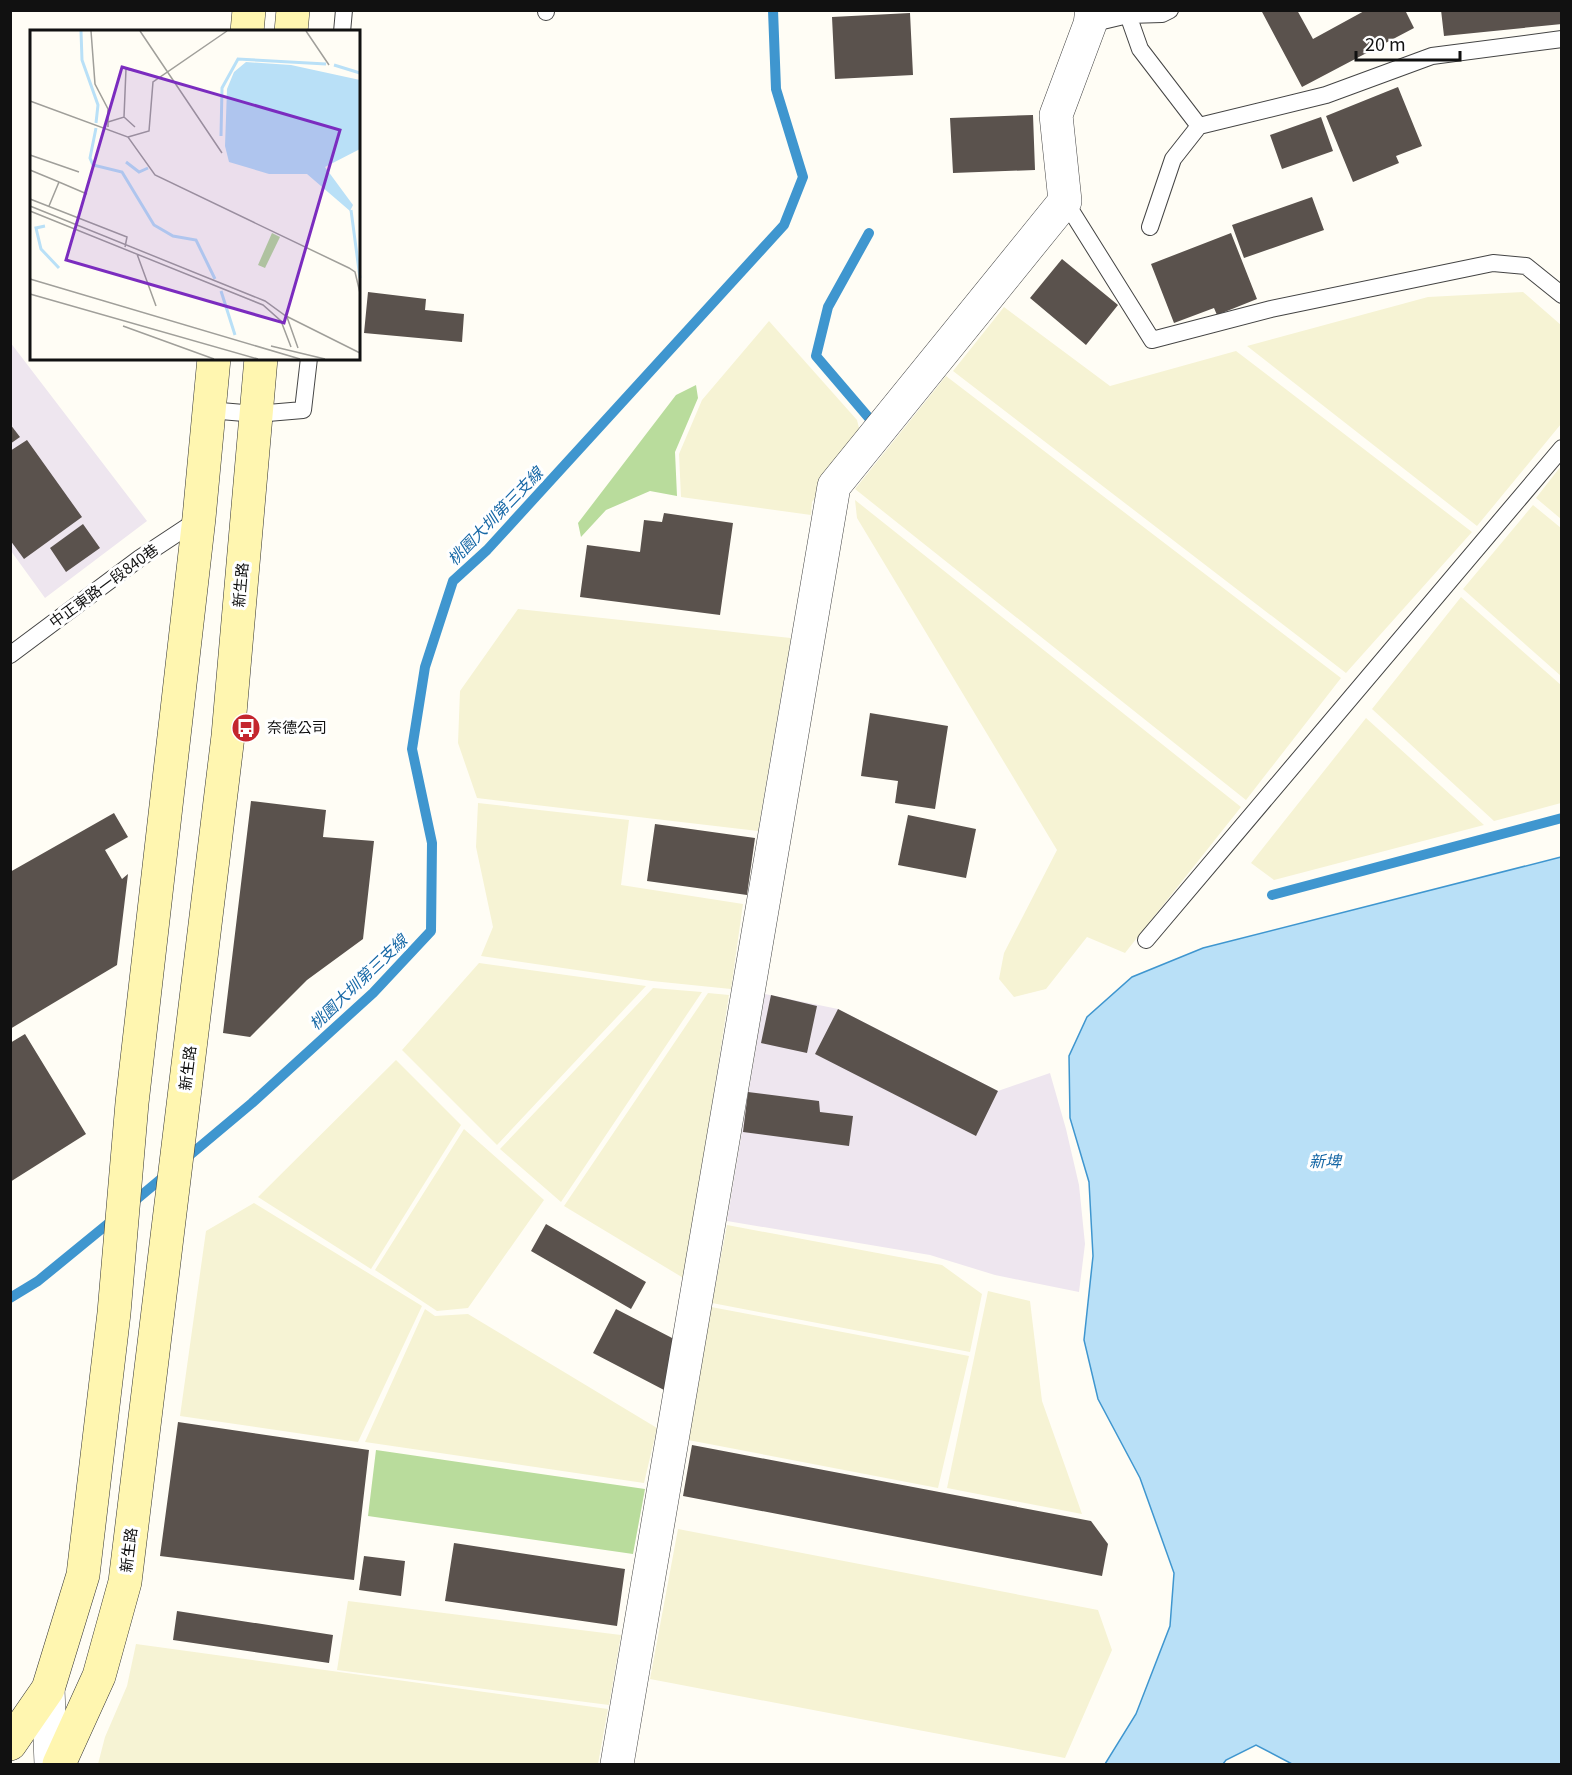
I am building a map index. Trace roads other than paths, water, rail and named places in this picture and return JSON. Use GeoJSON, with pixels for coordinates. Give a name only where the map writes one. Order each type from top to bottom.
{"type":"FeatureCollection","features":[{"type":"Feature","properties":{"kind":"main road"},"geometry":{"type":"LineString","coordinates":[[247,30],[249,10]]}},
{"type":"Feature","properties":{"kind":"main road"},"geometry":{"type":"LineString","coordinates":[[291,30],[293,10]]}},
{"type":"Feature","properties":{"kind":"main road"},"geometry":{"type":"LineString","coordinates":[[10,1744],[48,1689],[83,1575],[114,1313],[132,1103],[199,518],[214,360]]}},
{"type":"Feature","properties":{"kind":"main road","name":"新生路"},"geometry":{"type":"LineString","coordinates":[[59,1764],[99,1676],[125,1582],[228,736],[261,360]]}},
{"type":"Feature","properties":{"kind":"street"},"geometry":{"type":"LineString","coordinates":[[617,1764],[834,486],[1065,201],[1056,115],[1091,17]]}},
{"type":"Feature","properties":{"kind":"street"},"geometry":{"type":"LineString","coordinates":[[48,1689],[51,1764]]}},
{"type":"Feature","properties":{"kind":"lane"},"geometry":{"type":"LineString","coordinates":[[342,30],[344,10]]}},
{"type":"Feature","properties":{"kind":"lane"},"geometry":{"type":"LineString","coordinates":[[1091,17],[1162,14],[1170,10]]}},
{"type":"Feature","properties":{"kind":"lane"},"geometry":{"type":"LineString","coordinates":[[1128,15],[1140,49],[1199,126]]}},
{"type":"Feature","properties":{"kind":"lane"},"geometry":{"type":"LineString","coordinates":[[1150,227],[1173,159],[1199,126],[1326,95],[1432,56],[1562,39]]}},
{"type":"Feature","properties":{"kind":"lane"},"geometry":{"type":"LineString","coordinates":[[1065,201],[1152,340],[1271,309],[1493,263],[1526,266],[1562,295]]}},
{"type":"Feature","properties":{"kind":"lane"},"geometry":{"type":"LineString","coordinates":[[209,410],[256,414],[303,410],[309,360]]}},
{"type":"Feature","properties":{"kind":"lane"},"geometry":{"type":"LineString","coordinates":[[1146,940],[1562,448]]}},
{"type":"Feature","properties":{"kind":"lane","name":"中正東路一段840巷"},"geometry":{"type":"LineString","coordinates":[[10,655],[140,558],[199,518]]}},
{"type":"Feature","properties":{"kind":"water","name":"新埤"},"geometry":{"type":"Polygon","coordinates":[[[1561,857],[1561,1764],[1292,1764],[1256,1745],[1226,1760],[1223,1764],[1105,1764],[1136,1714],[1170,1626],[1174,1573],[1140,1478],[1098,1399],[1084,1340],[1093,1256],[1089,1182],[1070,1118],[1069,1056],[1087,1017],[1132,977],[1203,948],[1561,857]]]}},
{"type":"Feature","properties":{"kind":"waterway","name":"桃園大圳第三支線"},"geometry":{"type":"LineString","coordinates":[[184,1160],[252,1103],[373,993],[431,931],[432,843],[412,749],[425,667],[453,581],[487,550],[784,225],[803,177],[776,89],[773,10]]}},
{"type":"Feature","properties":{"kind":"waterway"},"geometry":{"type":"LineString","coordinates":[[869,233],[828,307],[816,356],[875,425]]}},
{"type":"Feature","properties":{"kind":"waterway"},"geometry":{"type":"LineString","coordinates":[[1272,895],[1562,818]]}},
{"type":"Feature","properties":{"kind":"waterway","name":"桃園大圳第三支線"},"geometry":{"type":"LineString","coordinates":[[131,1204],[168,1173]]}},
{"type":"Feature","properties":{"kind":"waterway","name":"桃園大圳第三支線"},"geometry":{"type":"LineString","coordinates":[[10,1298],[38,1281],[115,1218]]}},
{"type":"Feature","properties":{"kind":"place","name":"奈德公司"},"geometry":{"type":"Point","coordinates":[246,728]}}]}
